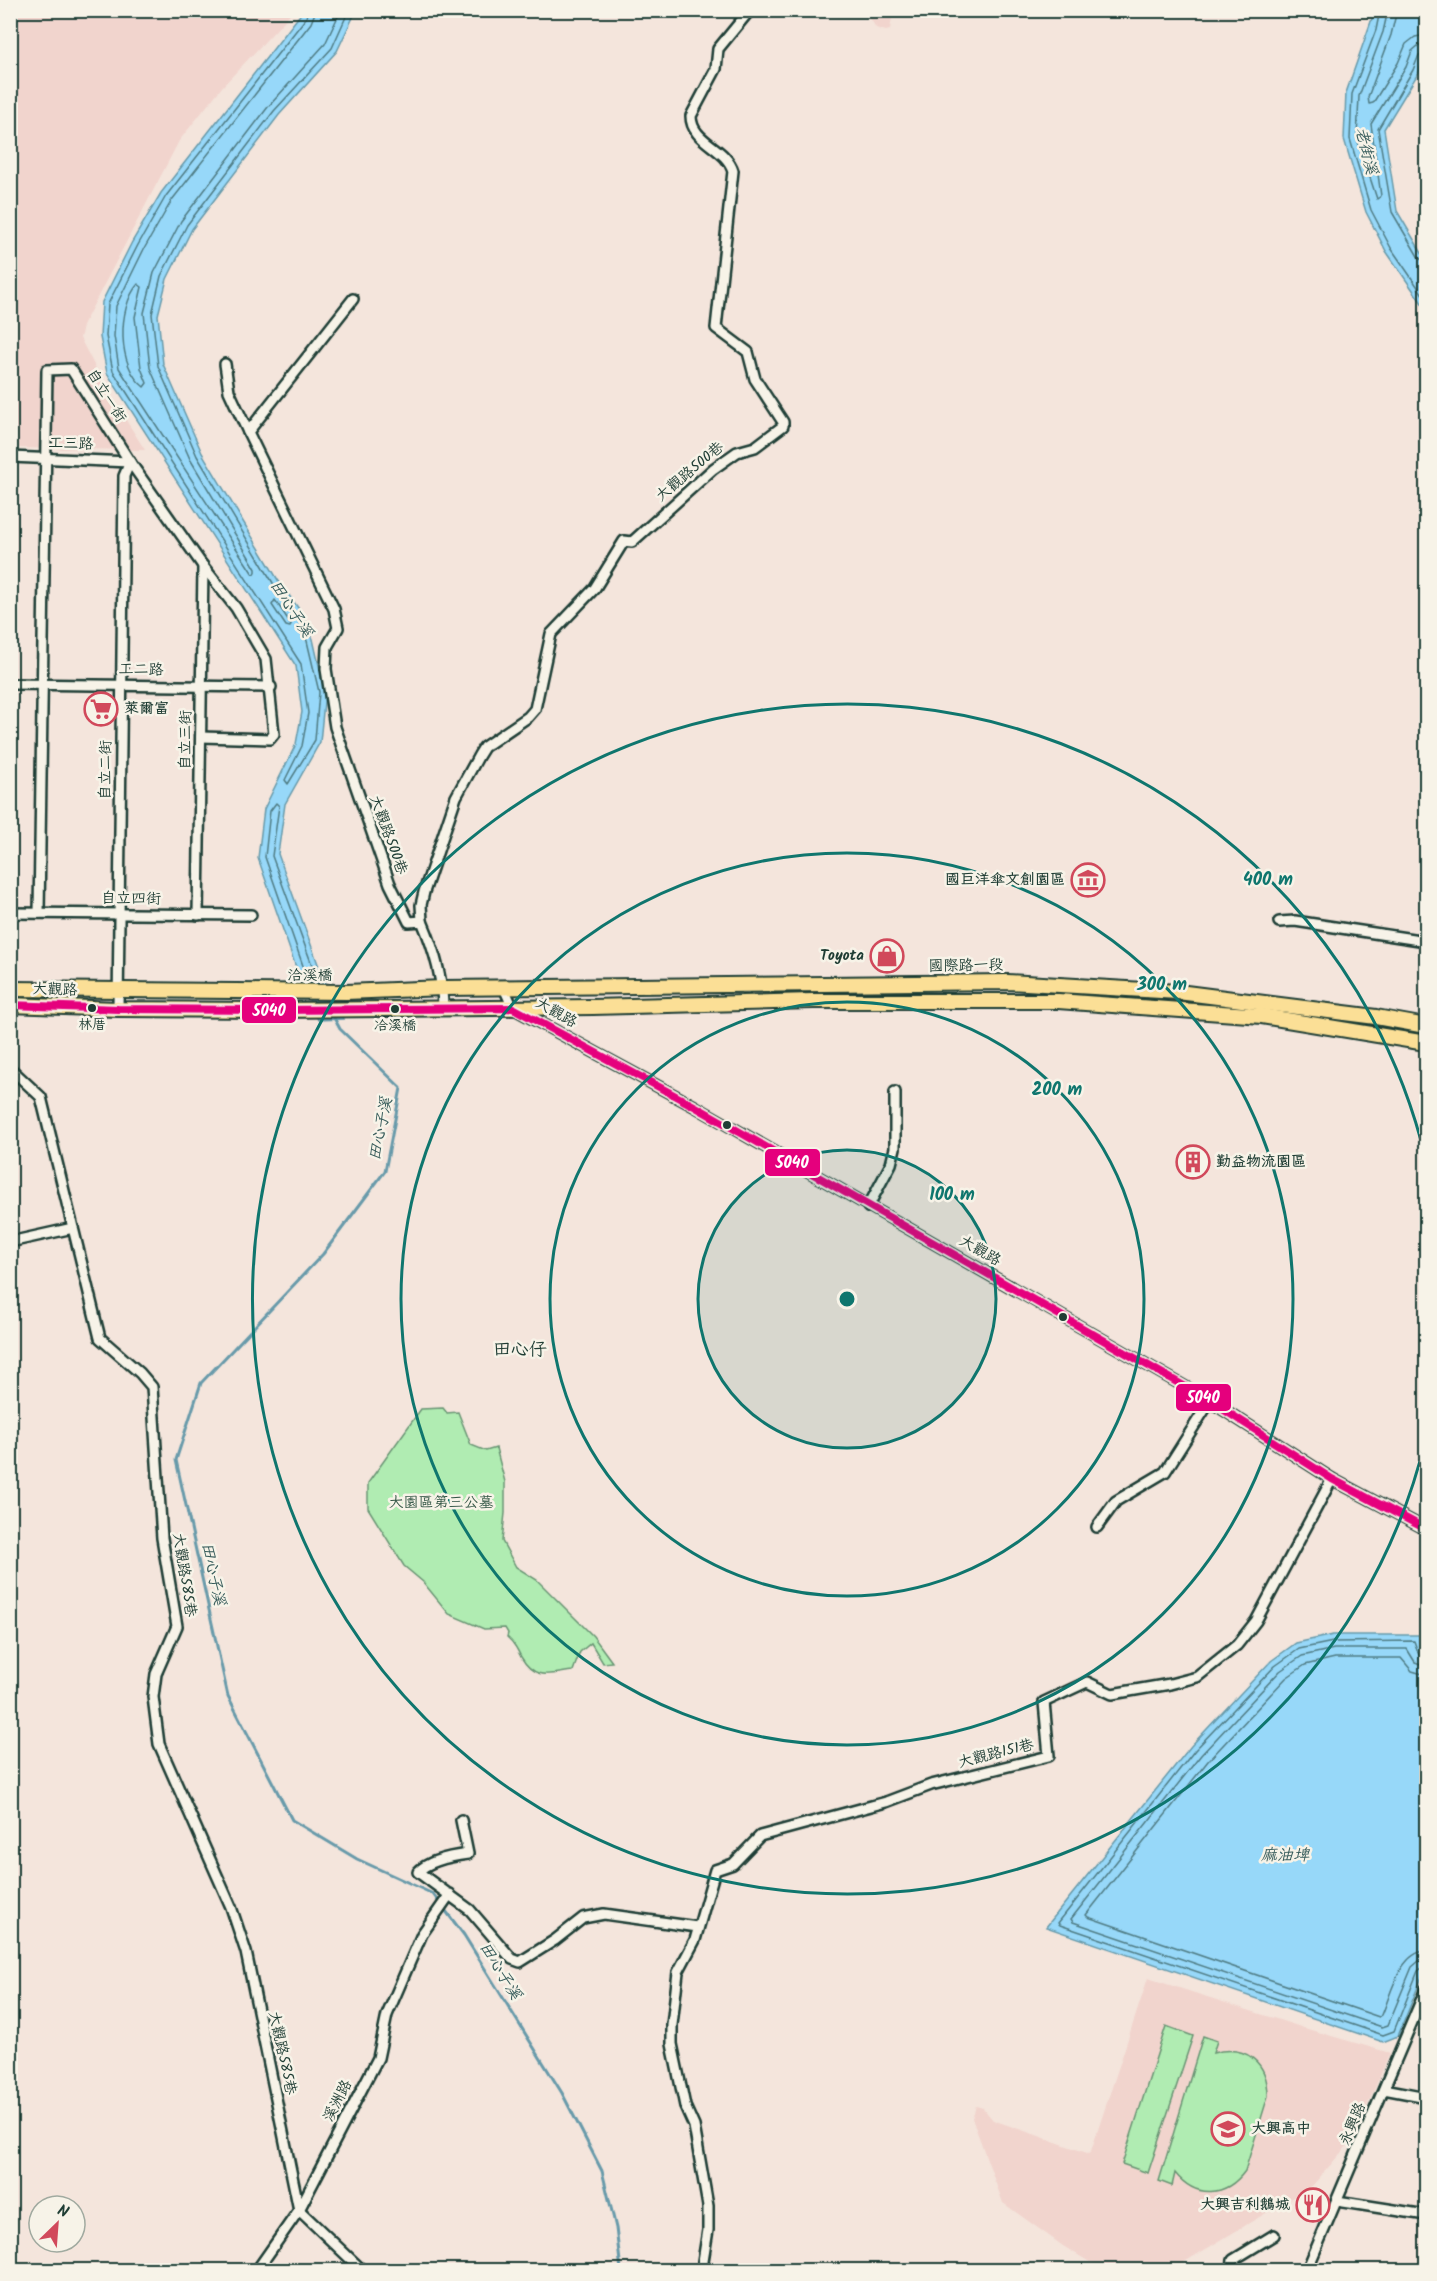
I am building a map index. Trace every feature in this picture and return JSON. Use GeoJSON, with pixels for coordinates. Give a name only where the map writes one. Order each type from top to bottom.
{"type":"FeatureCollection","features":[{"type":"Feature","properties":{"kind":"main road","name":"國際路一段"},"geometry":{"type":"LineString","coordinates":[[504,988],[1008,982],[1169,992],[1376,1017],[1426,1026]]}},
{"type":"Feature","properties":{"kind":"main road"},"geometry":{"type":"LineString","coordinates":[[876,983],[876,1001]]}},
{"type":"Feature","properties":{"kind":"main road"},"geometry":{"type":"LineString","coordinates":[[443,988],[504,988]]}},
{"type":"Feature","properties":{"kind":"main road","name":"洽溪橋"},"geometry":{"type":"LineString","coordinates":[[273,992],[443,988]]}},
{"type":"Feature","properties":{"kind":"main road","name":"大觀路"},"geometry":{"type":"LineString","coordinates":[[10,989],[273,992]]}},
{"type":"Feature","properties":{"kind":"main road"},"geometry":{"type":"LineString","coordinates":[[513,1008],[876,1001],[1058,1001],[1262,1016],[1426,1043]]}},
{"type":"Feature","properties":{"kind":"main road","name":"大觀路"},"geometry":{"type":"LineString","coordinates":[[10,1005],[118,1009],[278,1010],[513,1008]]}},
{"type":"Feature","properties":{"kind":"street","name":"大觀路500巷"},"geometry":{"type":"LineString","coordinates":[[443,1008],[443,988],[431,942],[422,921],[421,905],[456,797],[484,747],[528,717],[535,709],[551,634],[595,588],[624,541],[632,542],[712,469],[737,452],[756,447],[783,426],[783,422],[755,380],[748,351],[716,328],[734,171],[730,160],[697,135],[691,122],[691,116],[716,69],[718,49],[750,10]]}},
{"type":"Feature","properties":{"kind":"street"},"geometry":{"type":"LineString","coordinates":[[225,364],[229,391],[248,432],[353,299]]}},
{"type":"Feature","properties":{"kind":"street","name":"自立一街"},"geometry":{"type":"LineString","coordinates":[[39,913],[47,370],[71,369],[130,462]]}},
{"type":"Feature","properties":{"kind":"street","name":"大觀路500巷"},"geometry":{"type":"LineString","coordinates":[[248,432],[334,609],[338,628],[327,647],[326,669],[335,727],[390,884],[409,922],[422,921]]}},
{"type":"Feature","properties":{"kind":"street","name":"工三路"},"geometry":{"type":"LineString","coordinates":[[10,457],[130,462]]}},
{"type":"Feature","properties":{"kind":"street"},"geometry":{"type":"LineString","coordinates":[[130,462],[203,566],[236,608],[266,659],[271,687],[274,734],[270,739],[201,737]]}},
{"type":"Feature","properties":{"kind":"street","name":"自立二街"},"geometry":{"type":"LineString","coordinates":[[118,1009],[124,476],[130,462]]}},
{"type":"Feature","properties":{"kind":"street","name":"自立三街"},"geometry":{"type":"LineString","coordinates":[[198,915],[203,566]]}},
{"type":"Feature","properties":{"kind":"street","name":"工二路"},"geometry":{"type":"LineString","coordinates":[[10,684],[271,687]]}},
{"type":"Feature","properties":{"kind":"street","name":"自立四街"},"geometry":{"type":"LineString","coordinates":[[10,913],[251,915]]}},
{"type":"Feature","properties":{"kind":"street"},"geometry":{"type":"LineString","coordinates":[[1279,922],[1296,921],[1426,941]]}},
{"type":"Feature","properties":{"kind":"street","name":"大觀路"},"geometry":{"type":"LineString","coordinates":[[504,988],[513,1008],[696,1107],[1210,1401],[1332,1479],[1426,1529]]}},
{"type":"Feature","properties":{"kind":"street","name":"大觀路585巷"},"geometry":{"type":"LineString","coordinates":[[10,1068],[41,1097],[100,1338],[140,1372],[152,1387],[162,1538],[177,1626],[156,1674],[153,1696],[154,1721],[164,1758],[231,1907],[246,1952],[299,2210]]}},
{"type":"Feature","properties":{"kind":"street"},"geometry":{"type":"LineString","coordinates":[[868,1207],[891,1164],[895,1148],[895,1092]]}},
{"type":"Feature","properties":{"kind":"street"},"geometry":{"type":"LineString","coordinates":[[10,1242],[73,1228]]}},
{"type":"Feature","properties":{"kind":"street"},"geometry":{"type":"LineString","coordinates":[[1097,1527],[1116,1501],[1165,1472],[1210,1401]]}},
{"type":"Feature","properties":{"kind":"street","name":"大觀路151巷"},"geometry":{"type":"LineString","coordinates":[[697,1927],[715,1870],[733,1864],[760,1836],[886,1802],[931,1785],[1049,1756],[1044,1702],[1087,1682],[1112,1694],[1197,1677],[1237,1645],[1256,1621],[1332,1479]]}},
{"type":"Feature","properties":{"kind":"street"},"geometry":{"type":"LineString","coordinates":[[462,1820],[468,1854],[454,1855],[423,1867],[418,1872],[470,1910],[512,1959],[520,1962],[555,1941],[583,1918],[604,1914],[697,1927],[695,1940],[678,1972],[672,2044],[685,2106],[694,2126],[708,2206],[704,2271]]}},
{"type":"Feature","properties":{"kind":"street","name":"溪洲路"},"geometry":{"type":"LineString","coordinates":[[257,2271],[299,2210],[378,2058],[387,2015],[423,1934],[450,1894]]}},
{"type":"Feature","properties":{"kind":"street","name":"永興路"},"geometry":{"type":"LineString","coordinates":[[1307,2271],[1426,1989]]}},
{"type":"Feature","properties":{"kind":"street"},"geometry":{"type":"LineString","coordinates":[[1384,2090],[1426,2097]]}},
{"type":"Feature","properties":{"kind":"street"},"geometry":{"type":"LineString","coordinates":[[1337,2201],[1426,2215]]}},
{"type":"Feature","properties":{"kind":"street"},"geometry":{"type":"LineString","coordinates":[[299,2210],[362,2271]]}},
{"type":"Feature","properties":{"kind":"street"},"geometry":{"type":"LineString","coordinates":[[1232,2271],[1233,2260],[1274,2235]]}},
{"type":"Feature","properties":{"kind":"shaded area"},"geometry":{"type":"Polygon","coordinates":[[[897,10],[892,18],[890,30],[886,31],[876,28],[866,11],[897,10]]]}},
{"type":"Feature","properties":{"kind":"shaded area"},"geometry":{"type":"Polygon","coordinates":[[[11,11],[292,11],[222,87],[179,141],[84,323],[80,338],[107,390],[145,450],[11,448],[11,11]]]}},
{"type":"Feature","properties":{"kind":"shaded area","name":"大興高中"},"geometry":{"type":"Polygon","coordinates":[[[1148,1978],[1390,2053],[1353,2139],[1313,2185],[1171,2270],[1103,2270],[1063,2246],[1003,2203],[972,2118],[976,2106],[983,2108],[993,2120],[1090,2154],[1148,1978]]]}},
{"type":"Feature","properties":{"kind":"green space","name":"大園區第三公墓"},"geometry":{"type":"Polygon","coordinates":[[[443,1408],[447,1413],[458,1412],[471,1445],[486,1451],[496,1448],[505,1482],[502,1541],[516,1567],[537,1580],[593,1636],[612,1662],[603,1663],[591,1643],[580,1652],[573,1671],[537,1673],[526,1665],[507,1637],[508,1633],[505,1628],[484,1629],[449,1614],[423,1582],[404,1566],[368,1508],[368,1483],[421,1409],[443,1408]]]}},
{"type":"Feature","properties":{"kind":"green space"},"geometry":{"type":"Polygon","coordinates":[[[1166,2026],[1193,2036],[1148,2173],[1122,2164],[1166,2026]]]}},
{"type":"Feature","properties":{"kind":"green space"},"geometry":{"type":"Polygon","coordinates":[[[1203,2036],[1217,2041],[1213,2053],[1236,2051],[1253,2058],[1264,2074],[1268,2096],[1245,2171],[1229,2186],[1211,2191],[1201,2191],[1192,2187],[1175,2173],[1172,2186],[1159,2181],[1203,2036]]]}},
{"type":"Feature","properties":{"kind":"water","name":"老街溪"},"geometry":{"type":"Polygon","coordinates":[[[1375,10],[1426,11],[1426,50],[1419,72],[1384,129],[1397,211],[1426,260],[1426,309],[1386,251],[1366,212],[1344,139],[1346,93],[1375,10]]]}},
{"type":"Feature","properties":{"kind":"water"},"geometry":{"type":"Polygon","coordinates":[[[303,11],[356,11],[337,51],[279,115],[192,229],[167,279],[158,315],[163,364],[202,453],[278,580],[301,612],[313,639],[325,692],[320,742],[285,804],[278,854],[322,975],[343,1019],[318,1020],[299,976],[258,858],[264,809],[296,744],[302,712],[296,666],[107,373],[100,337],[102,302],[132,242],[161,193],[303,11]]]}},
{"type":"Feature","properties":{"kind":"water","name":"麻油埤"},"geometry":{"type":"Polygon","coordinates":[[[1333,1635],[1421,1635],[1426,1669],[1426,1967],[1398,2036],[1383,2042],[1046,1927],[1191,1746],[1271,1661],[1296,1643],[1333,1635]]]}},
{"type":"Feature","properties":{"kind":"waterway","name":"田心子溪"},"geometry":{"type":"LineString","coordinates":[[333,1016],[340,1029],[401,1088],[385,1171],[323,1254],[201,1383],[176,1460],[228,1696],[292,1820],[357,1859],[433,1894],[464,1935],[562,2093],[602,2171],[616,2228],[621,2270]]}},
{"type":"Feature","properties":{"kind":"transit line","name":"5040"},"geometry":{"type":"LineString","coordinates":[[10,1005],[118,1009],[278,1010],[513,1008],[696,1107],[1210,1401],[1332,1479],[1426,1529]]}},
{"type":"Feature","properties":{"kind":"place","name":"萊爾富"},"geometry":{"type":"Point","coordinates":[101,709]}},
{"type":"Feature","properties":{"kind":"place","name":"國巨洋傘文創園區"},"geometry":{"type":"Point","coordinates":[1088,880]}},
{"type":"Feature","properties":{"kind":"place","name":"Toyota"},"geometry":{"type":"Point","coordinates":[887,956]}},
{"type":"Feature","properties":{"kind":"place","name":"林厝"},"geometry":{"type":"Point","coordinates":[92,1008]}},
{"type":"Feature","properties":{"kind":"place","name":"冾溪橋"},"geometry":{"type":"Point","coordinates":[395,1009]}},
{"type":"Feature","properties":{"kind":"place","name":"勤益物流園區"},"geometry":{"type":"Point","coordinates":[1193,1162]}},
{"type":"Feature","properties":{"kind":"place","name":"大興高中"},"geometry":{"type":"Point","coordinates":[1228,2129]}},
{"type":"Feature","properties":{"kind":"place","name":"大興吉利鵝城"},"geometry":{"type":"Point","coordinates":[1313,2205]}},
{"type":"Feature","properties":{"kind":"district","name":"田心仔"},"geometry":{"type":"Point","coordinates":[520,1350]}}]}
